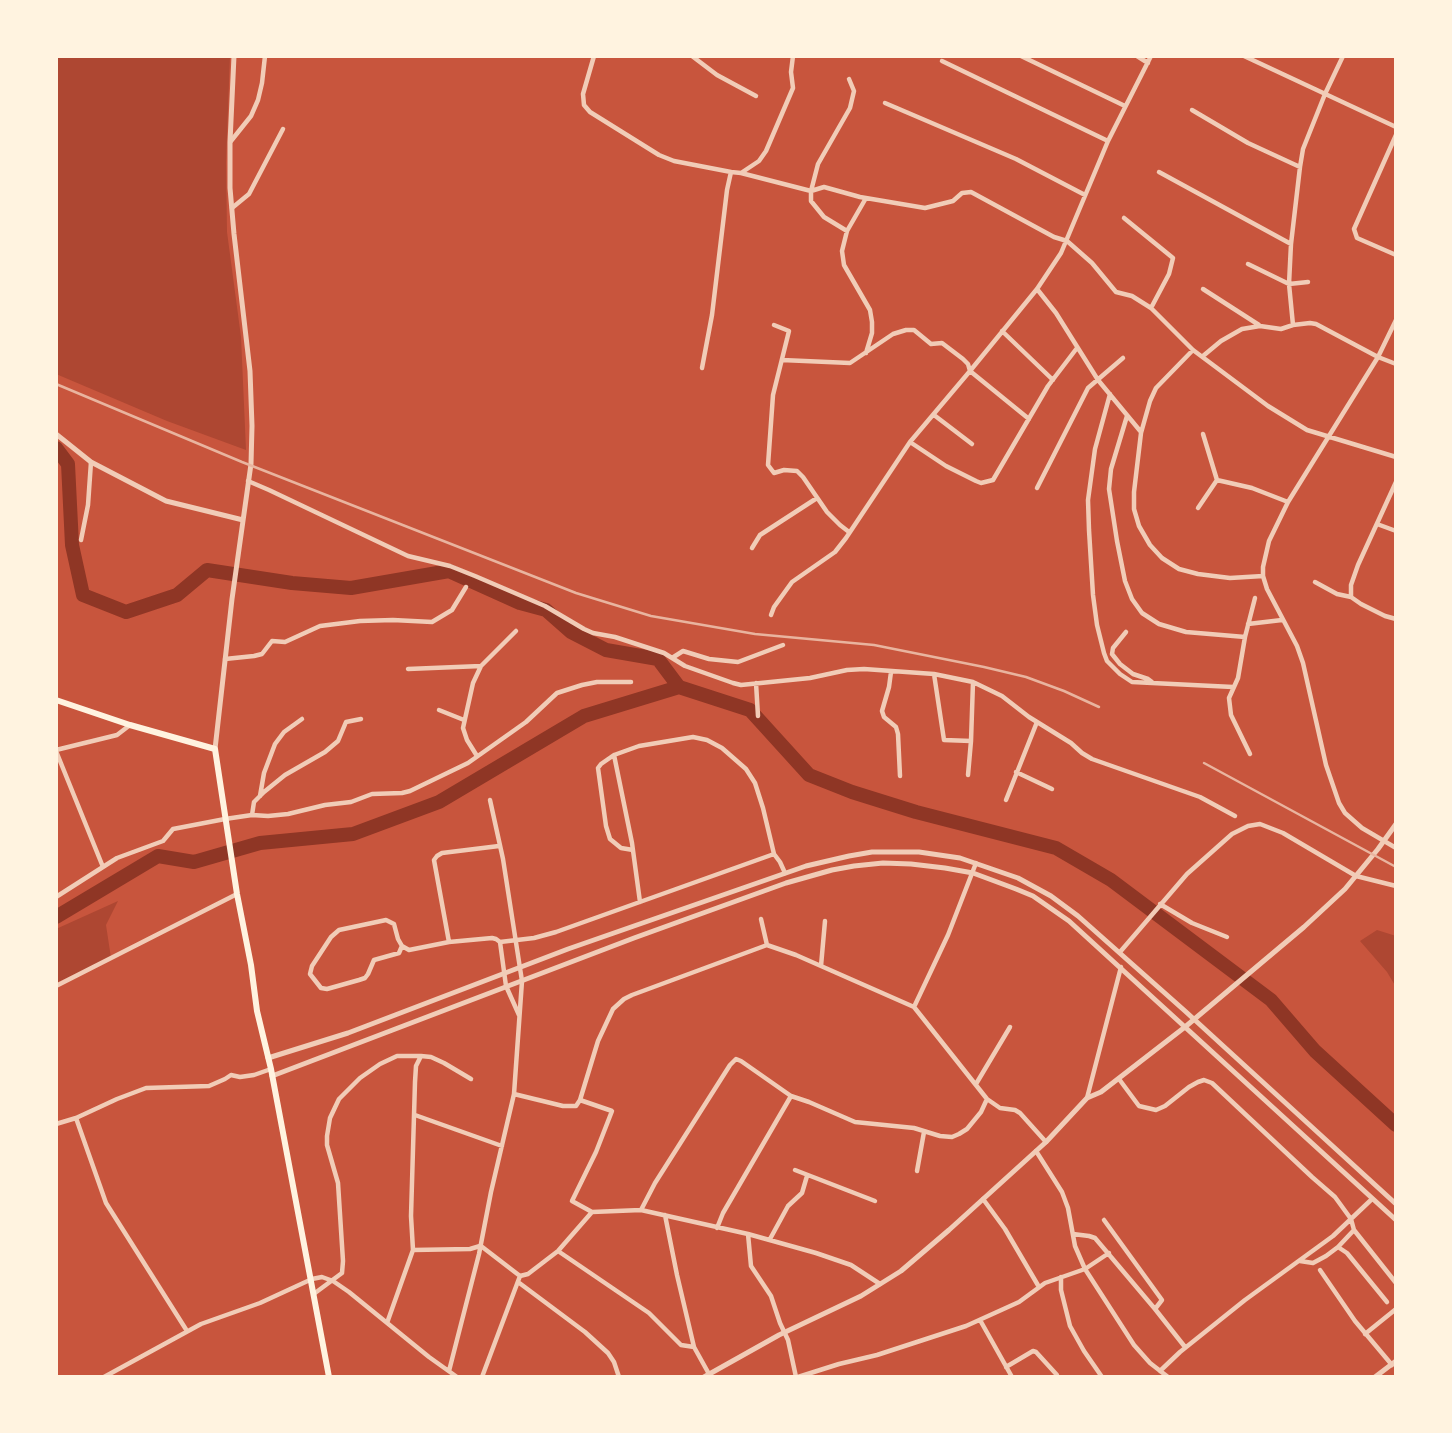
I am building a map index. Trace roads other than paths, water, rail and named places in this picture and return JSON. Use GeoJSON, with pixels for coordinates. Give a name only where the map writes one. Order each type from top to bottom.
{"type":"FeatureCollection","features":[{"type":"Feature","properties":{"kind":"main road"},"geometry":{"type":"LineString","coordinates":[[56,699],[130,725],[215,749],[257,1011],[312,1279],[329,1377]]}},
{"type":"Feature","properties":{"kind":"street"},"geometry":{"type":"LineString","coordinates":[[215,749],[251,464],[250,371],[232,208],[230,142],[234,56]]}},
{"type":"Feature","properties":{"kind":"street"},"geometry":{"type":"LineString","coordinates":[[230,142],[251,116],[258,100],[265,56]]}},
{"type":"Feature","properties":{"kind":"street"},"geometry":{"type":"LineString","coordinates":[[594,56],[583,94],[583,105],[659,155],[674,161],[741,173],[811,191],[824,187],[866,198],[925,208],[953,201],[962,193],[971,192],[1054,237],[1068,241],[1092,263],[1116,292],[1132,296],[1151,308],[1193,350],[1268,406],[1307,430],[1396,457]]}},
{"type":"Feature","properties":{"kind":"street"},"geometry":{"type":"LineString","coordinates":[[692,56],[717,75],[756,96]]}},
{"type":"Feature","properties":{"kind":"street"},"geometry":{"type":"LineString","coordinates":[[741,173],[759,161],[778,125],[793,88],[790,72],[793,56]]}},
{"type":"Feature","properties":{"kind":"street"},"geometry":{"type":"LineString","coordinates":[[1021,56],[1125,106]]}},
{"type":"Feature","properties":{"kind":"street"},"geometry":{"type":"LineString","coordinates":[[1137,56],[1148,63]]}},
{"type":"Feature","properties":{"kind":"street"},"geometry":{"type":"LineString","coordinates":[[771,615],[792,582],[835,552],[910,442],[1037,289],[1068,241],[1108,141],[1151,56]]}},
{"type":"Feature","properties":{"kind":"street"},"geometry":{"type":"LineString","coordinates":[[1293,325],[1289,284],[1291,244],[1303,149],[1343,56]]}},
{"type":"Feature","properties":{"kind":"street"},"geometry":{"type":"LineString","coordinates":[[1248,57],[1396,127]]}},
{"type":"Feature","properties":{"kind":"street"},"geometry":{"type":"LineString","coordinates":[[942,61],[1108,141]]}},
{"type":"Feature","properties":{"kind":"street"},"geometry":{"type":"LineString","coordinates":[[847,231],[824,217],[811,201],[811,191],[818,164],[850,108],[854,91],[849,79]]}},
{"type":"Feature","properties":{"kind":"street"},"geometry":{"type":"LineString","coordinates":[[885,103],[1016,159],[1086,195]]}},
{"type":"Feature","properties":{"kind":"street"},"geometry":{"type":"LineString","coordinates":[[1192,110],[1248,143],[1300,167]]}},
{"type":"Feature","properties":{"kind":"street"},"geometry":{"type":"LineString","coordinates":[[232,208],[248,194],[283,129]]}},
{"type":"Feature","properties":{"kind":"street"},"geometry":{"type":"LineString","coordinates":[[1396,135],[1353,229],[1357,238],[1396,256]]}},
{"type":"Feature","properties":{"kind":"street"},"geometry":{"type":"LineString","coordinates":[[702,368],[712,315],[731,172]]}},
{"type":"Feature","properties":{"kind":"street"},"geometry":{"type":"LineString","coordinates":[[1159,172],[1291,244]]}},
{"type":"Feature","properties":{"kind":"street"},"geometry":{"type":"LineString","coordinates":[[866,198],[847,231],[842,251],[844,265],[870,310],[872,333],[866,353]]}},
{"type":"Feature","properties":{"kind":"street"},"geometry":{"type":"LineString","coordinates":[[1124,218],[1173,258],[1169,274],[1151,308]]}},
{"type":"Feature","properties":{"kind":"street"},"geometry":{"type":"LineString","coordinates":[[1248,264],[1289,284],[1308,282]]}},
{"type":"Feature","properties":{"kind":"street"},"geometry":{"type":"LineString","coordinates":[[1037,289],[1056,313],[1098,380],[1141,433]]}},
{"type":"Feature","properties":{"kind":"street"},"geometry":{"type":"LineString","coordinates":[[1203,289],[1260,326]]}},
{"type":"Feature","properties":{"kind":"street"},"geometry":{"type":"LineString","coordinates":[[1394,847],[1362,828],[1345,813],[1339,803],[1326,765],[1303,663],[1263,576],[1269,541],[1288,502],[1378,357],[1396,320]]}},
{"type":"Feature","properties":{"kind":"street"},"geometry":{"type":"LineString","coordinates":[[1203,356],[1242,329],[1260,326],[1281,328],[1305,323],[1316,324],[1396,365]]}},
{"type":"Feature","properties":{"kind":"street"},"geometry":{"type":"LineString","coordinates":[[774,325],[789,331],[773,395],[768,465],[774,472],[797,471],[827,512],[849,532]]}},
{"type":"Feature","properties":{"kind":"street"},"geometry":{"type":"LineString","coordinates":[[782,359],[850,363],[893,334],[914,330],[931,344],[942,343],[968,364],[970,371],[1029,419]]}},
{"type":"Feature","properties":{"kind":"street"},"geometry":{"type":"LineString","coordinates":[[1002,331],[1053,380]]}},
{"type":"Feature","properties":{"kind":"street"},"geometry":{"type":"LineString","coordinates":[[910,442],[946,466],[981,483],[993,480],[1053,380],[1077,348]]}},
{"type":"Feature","properties":{"kind":"street"},"geometry":{"type":"LineString","coordinates":[[1193,350],[1156,388],[1146,413],[1134,492],[1134,509],[1139,526],[1150,545],[1162,558],[1179,569],[1198,575],[1219,577],[1263,576]]}},
{"type":"Feature","properties":{"kind":"street"},"geometry":{"type":"LineString","coordinates":[[1037,488],[1088,388],[1123,358]]}},
{"type":"Feature","properties":{"kind":"street"},"geometry":{"type":"LineString","coordinates":[[1110,394],[1095,449],[1088,500],[1097,625],[1107,661],[1132,682],[1233,687]]}},
{"type":"Feature","properties":{"kind":"street"},"geometry":{"type":"LineString","coordinates":[[934,415],[972,444]]}},
{"type":"Feature","properties":{"kind":"street"},"geometry":{"type":"LineString","coordinates":[[1127,416],[1111,469],[1109,489],[1119,555],[1132,599],[1142,613],[1159,625],[1186,632],[1245,637]]}},
{"type":"Feature","properties":{"kind":"street"},"geometry":{"type":"LineString","coordinates":[[56,434],[91,462],[166,501],[243,520]]}},
{"type":"Feature","properties":{"kind":"street"},"geometry":{"type":"LineString","coordinates":[[1203,434],[1217,480]]}},
{"type":"Feature","properties":{"kind":"street"},"geometry":{"type":"LineString","coordinates":[[81,540],[88,505],[91,462]]}},
{"type":"Feature","properties":{"kind":"street"},"geometry":{"type":"LineString","coordinates":[[1217,480],[1252,488],[1288,502]]}},
{"type":"Feature","properties":{"kind":"street"},"geometry":{"type":"LineString","coordinates":[[1198,508],[1217,480]]}},
{"type":"Feature","properties":{"kind":"street"},"geometry":{"type":"LineString","coordinates":[[248,481],[408,556],[450,566],[545,606],[593,633],[615,637],[664,653],[685,666],[733,683],[741,685],[810,678],[864,669],[934,674],[972,682],[1002,696],[1092,759],[1200,797],[1235,816]]}},
{"type":"Feature","properties":{"kind":"street"},"geometry":{"type":"LineString","coordinates":[[1352,597],[1351,585],[1358,565],[1396,482]]}},
{"type":"Feature","properties":{"kind":"street"},"geometry":{"type":"LineString","coordinates":[[752,548],[760,535],[817,498]]}},
{"type":"Feature","properties":{"kind":"street"},"geometry":{"type":"LineString","coordinates":[[1377,524],[1396,531]]}},
{"type":"Feature","properties":{"kind":"street"},"geometry":{"type":"LineString","coordinates":[[1315,582],[1396,619]]}},
{"type":"Feature","properties":{"kind":"street"},"geometry":{"type":"LineString","coordinates":[[225,659],[262,654],[272,641],[285,642],[320,626],[360,621],[432,622],[452,610],[466,587]]}},
{"type":"Feature","properties":{"kind":"street"},"geometry":{"type":"LineString","coordinates":[[1250,754],[1235,724],[1229,698],[1238,678],[1255,598]]}},
{"type":"Feature","properties":{"kind":"street"},"geometry":{"type":"LineString","coordinates":[[1248,624],[1282,620]]}},
{"type":"Feature","properties":{"kind":"street"},"geometry":{"type":"LineString","coordinates":[[477,756],[463,728],[473,683],[481,666],[516,631]]}},
{"type":"Feature","properties":{"kind":"street"},"geometry":{"type":"LineString","coordinates":[[1126,632],[1112,653],[1120,664],[1133,674],[1152,682]]}},
{"type":"Feature","properties":{"kind":"street"},"geometry":{"type":"LineString","coordinates":[[672,658],[683,651],[709,659],[738,662],[783,645]]}},
{"type":"Feature","properties":{"kind":"street"},"geometry":{"type":"LineString","coordinates":[[408,669],[481,666]]}},
{"type":"Feature","properties":{"kind":"street"},"geometry":{"type":"LineString","coordinates":[[891,672],[882,711],[884,717],[896,727],[898,734],[900,776]]}},
{"type":"Feature","properties":{"kind":"street"},"geometry":{"type":"LineString","coordinates":[[934,674],[944,740],[971,741]]}},
{"type":"Feature","properties":{"kind":"street"},"geometry":{"type":"LineString","coordinates":[[56,897],[117,858],[163,841],[173,829],[252,815],[288,814],[351,802],[372,794],[410,791],[477,756],[526,722],[557,693],[597,682],[631,682]]}},
{"type":"Feature","properties":{"kind":"street"},"geometry":{"type":"LineString","coordinates":[[968,775],[972,682]]}},
{"type":"Feature","properties":{"kind":"street"},"geometry":{"type":"LineString","coordinates":[[756,683],[758,716]]}},
{"type":"Feature","properties":{"kind":"street"},"geometry":{"type":"LineString","coordinates":[[439,710],[464,720]]}},
{"type":"Feature","properties":{"kind":"street"},"geometry":{"type":"LineString","coordinates":[[259,797],[264,772],[275,744],[284,732],[302,719]]}},
{"type":"Feature","properties":{"kind":"street"},"geometry":{"type":"LineString","coordinates":[[252,815],[254,802],[259,797],[285,775],[338,741],[346,722],[361,719]]}},
{"type":"Feature","properties":{"kind":"street"},"geometry":{"type":"LineString","coordinates":[[1006,800],[1037,722]]}},
{"type":"Feature","properties":{"kind":"street"},"geometry":{"type":"LineString","coordinates":[[103,867],[56,750],[117,735],[130,725]]}},
{"type":"Feature","properties":{"kind":"street"},"geometry":{"type":"LineString","coordinates":[[633,850],[621,848],[610,839],[598,768],[614,755],[639,746],[693,737],[707,740],[722,748],[746,769],[755,783],[763,807],[774,854],[785,873]]}},
{"type":"Feature","properties":{"kind":"street"},"geometry":{"type":"LineString","coordinates":[[614,755],[633,850],[640,902]]}},
{"type":"Feature","properties":{"kind":"street"},"geometry":{"type":"LineString","coordinates":[[1016,772],[1052,789]]}},
{"type":"Feature","properties":{"kind":"street"},"geometry":{"type":"LineString","coordinates":[[442,1377],[447,1370],[481,1246],[513,1094],[522,981],[517,940],[490,800]]}},
{"type":"Feature","properties":{"kind":"street"},"geometry":{"type":"LineString","coordinates":[[1120,952],[1175,886],[1232,834],[1248,826],[1260,824],[1283,833],[1356,876],[1396,886]]}},
{"type":"Feature","properties":{"kind":"street"},"geometry":{"type":"LineString","coordinates":[[665,1215],[694,1347],[706,1376],[861,1296],[921,1254],[1036,1151],[1087,1098],[1119,1079],[1194,1020],[1304,927],[1345,889],[1396,824]]}},
{"type":"Feature","properties":{"kind":"street"},"geometry":{"type":"LineString","coordinates":[[449,942],[434,860],[442,853],[499,846]]}},
{"type":"Feature","properties":{"kind":"street"},"geometry":{"type":"LineString","coordinates":[[268,1058],[348,1032],[568,949],[785,873],[872,852],[919,852],[976,862],[1018,878],[1051,896],[1120,952],[1396,1204]]}},
{"type":"Feature","properties":{"kind":"street"},"geometry":{"type":"LineString","coordinates":[[402,946],[399,953],[374,960],[365,978],[327,989],[321,988],[310,974],[312,966],[331,937],[339,930],[386,920],[394,924],[402,946],[410,950],[449,942],[492,938],[499,942],[534,938],[774,854]]}},
{"type":"Feature","properties":{"kind":"street"},"geometry":{"type":"LineString","coordinates":[[914,1007],[948,935],[976,862]]}},
{"type":"Feature","properties":{"kind":"street"},"geometry":{"type":"LineString","coordinates":[[56,1124],[146,1088],[209,1086],[231,1075],[240,1077],[271,1073],[754,894],[832,870],[883,863],[911,864],[973,873],[1016,889],[1069,921],[1396,1220]]}},
{"type":"Feature","properties":{"kind":"street"},"geometry":{"type":"LineString","coordinates":[[56,986],[237,894]]}},
{"type":"Feature","properties":{"kind":"street"},"geometry":{"type":"LineString","coordinates":[[1160,905],[1192,923],[1227,937]]}},
{"type":"Feature","properties":{"kind":"street"},"geometry":{"type":"LineString","coordinates":[[761,919],[767,945]]}},
{"type":"Feature","properties":{"kind":"street"},"geometry":{"type":"LineString","coordinates":[[821,966],[825,920]]}},
{"type":"Feature","properties":{"kind":"street"},"geometry":{"type":"LineString","coordinates":[[499,942],[506,986],[519,1017]]}},
{"type":"Feature","properties":{"kind":"street"},"geometry":{"type":"LineString","coordinates":[[513,1094],[563,1106],[576,1106],[603,1028],[613,1009],[624,999],[767,945],[914,1007],[987,1099],[1000,1108],[1020,1113],[1045,1142]]}},
{"type":"Feature","properties":{"kind":"street"},"geometry":{"type":"LineString","coordinates":[[1087,1098],[1121,967]]}},
{"type":"Feature","properties":{"kind":"street"},"geometry":{"type":"LineString","coordinates":[[976,1084],[1010,1027]]}},
{"type":"Feature","properties":{"kind":"street"},"geometry":{"type":"LineString","coordinates":[[387,1323],[413,1250],[411,1216],[415,1074],[421,1055]]}},
{"type":"Feature","properties":{"kind":"street"},"geometry":{"type":"LineString","coordinates":[[314,1293],[342,1273],[344,1247],[338,1183],[327,1145],[333,1110],[344,1092],[380,1064],[397,1056],[421,1055],[444,1063],[471,1079]]}},
{"type":"Feature","properties":{"kind":"street"},"geometry":{"type":"LineString","coordinates":[[641,1210],[736,1059],[791,1096],[855,1122],[914,1128],[940,1136],[952,1137],[959,1134],[974,1122],[987,1099]]}},
{"type":"Feature","properties":{"kind":"street"},"geometry":{"type":"LineString","coordinates":[[1119,1079],[1139,1106],[1156,1110],[1198,1082],[1204,1080],[1212,1083],[1335,1197],[1351,1219],[1354,1230],[1396,1283]]}},
{"type":"Feature","properties":{"kind":"street"},"geometry":{"type":"LineString","coordinates":[[717,1228],[723,1213],[791,1096]]}},
{"type":"Feature","properties":{"kind":"street"},"geometry":{"type":"LineString","coordinates":[[580,1100],[612,1111],[572,1201],[592,1212],[641,1210],[770,1239],[851,1265],[881,1284]]}},
{"type":"Feature","properties":{"kind":"street"},"geometry":{"type":"LineString","coordinates":[[415,1115],[502,1146]]}},
{"type":"Feature","properties":{"kind":"street"},"geometry":{"type":"LineString","coordinates":[[76,1118],[106,1203],[187,1331]]}},
{"type":"Feature","properties":{"kind":"street"},"geometry":{"type":"LineString","coordinates":[[917,1171],[924,1132]]}},
{"type":"Feature","properties":{"kind":"street"},"geometry":{"type":"LineString","coordinates":[[1036,1151],[1062,1192],[1075,1246],[1085,1269],[1133,1345],[1168,1377]]}},
{"type":"Feature","properties":{"kind":"street"},"geometry":{"type":"LineString","coordinates":[[795,1170],[875,1201]]}},
{"type":"Feature","properties":{"kind":"street"},"geometry":{"type":"LineString","coordinates":[[770,1239],[788,1206],[802,1193],[807,1176]]}},
{"type":"Feature","properties":{"kind":"street"},"geometry":{"type":"LineString","coordinates":[[982,1198],[1005,1229],[1039,1287]]}},
{"type":"Feature","properties":{"kind":"street"},"geometry":{"type":"LineString","coordinates":[[1160,1371],[1185,1347],[1245,1300],[1333,1236],[1373,1199]]}},
{"type":"Feature","properties":{"kind":"street"},"geometry":{"type":"LineString","coordinates":[[482,1377],[519,1279],[558,1251],[592,1212]]}},
{"type":"Feature","properties":{"kind":"street"},"geometry":{"type":"LineString","coordinates":[[1104,1220],[1162,1300],[1155,1308]]}},
{"type":"Feature","properties":{"kind":"street"},"geometry":{"type":"LineString","coordinates":[[1299,1261],[1313,1263],[1338,1247],[1354,1230]]}},
{"type":"Feature","properties":{"kind":"street"},"geometry":{"type":"LineString","coordinates":[[748,1234],[751,1266],[771,1296],[793,1355],[797,1377],[877,1355],[980,1320],[1019,1302],[1045,1283],[1085,1269],[1109,1253]]}},
{"type":"Feature","properties":{"kind":"street"},"geometry":{"type":"LineString","coordinates":[[1073,1234],[1095,1238],[1185,1347]]}},
{"type":"Feature","properties":{"kind":"street"},"geometry":{"type":"LineString","coordinates":[[413,1250],[470,1249],[481,1246]]}},
{"type":"Feature","properties":{"kind":"street"},"geometry":{"type":"LineString","coordinates":[[481,1246],[608,1353],[619,1377]]}},
{"type":"Feature","properties":{"kind":"street"},"geometry":{"type":"LineString","coordinates":[[1338,1247],[1347,1254],[1387,1303]]}},
{"type":"Feature","properties":{"kind":"street"},"geometry":{"type":"LineString","coordinates":[[558,1251],[649,1313],[681,1345],[694,1347]]}},
{"type":"Feature","properties":{"kind":"street"},"geometry":{"type":"LineString","coordinates":[[1320,1270],[1365,1334],[1394,1363],[1375,1377]]}},
{"type":"Feature","properties":{"kind":"street"},"geometry":{"type":"LineString","coordinates":[[104,1377],[201,1324],[322,1277],[349,1292],[457,1377]]}},
{"type":"Feature","properties":{"kind":"street"},"geometry":{"type":"LineString","coordinates":[[1061,1277],[1061,1290],[1070,1326],[1102,1377]]}},
{"type":"Feature","properties":{"kind":"street"},"geometry":{"type":"LineString","coordinates":[[1365,1334],[1396,1309]]}},
{"type":"Feature","properties":{"kind":"street"},"geometry":{"type":"LineString","coordinates":[[980,1320],[1012,1377]]}},
{"type":"Feature","properties":{"kind":"street"},"geometry":{"type":"LineString","coordinates":[[1006,1367],[1033,1351],[1057,1375]]}},
{"type":"Feature","properties":{"kind":"waterway"},"geometry":{"type":"LineString","coordinates":[[56,448],[68,464],[72,545],[83,595],[126,612],[177,595],[207,570],[292,583],[351,588],[449,571],[520,603],[546,610],[571,632],[606,650],[658,659],[679,687]]}},
{"type":"Feature","properties":{"kind":"waterway"},"geometry":{"type":"LineString","coordinates":[[679,687],[750,710],[809,775],[916,812],[1056,848],[1111,880],[1271,1000],[1315,1051],[1396,1125]]}},
{"type":"Feature","properties":{"kind":"waterway"},"geometry":{"type":"LineString","coordinates":[[56,917],[158,856],[194,862],[260,843],[353,834],[439,802],[584,716],[679,687]]}},
{"type":"Feature","properties":{"kind":"railway"},"geometry":{"type":"LineString","coordinates":[[56,384],[242,462],[576,593],[651,616],[755,634],[874,645],[984,667],[1026,677],[1099,707]]}},
{"type":"Feature","properties":{"kind":"railway"},"geometry":{"type":"LineString","coordinates":[[1204,763],[1396,867]]}}]}
